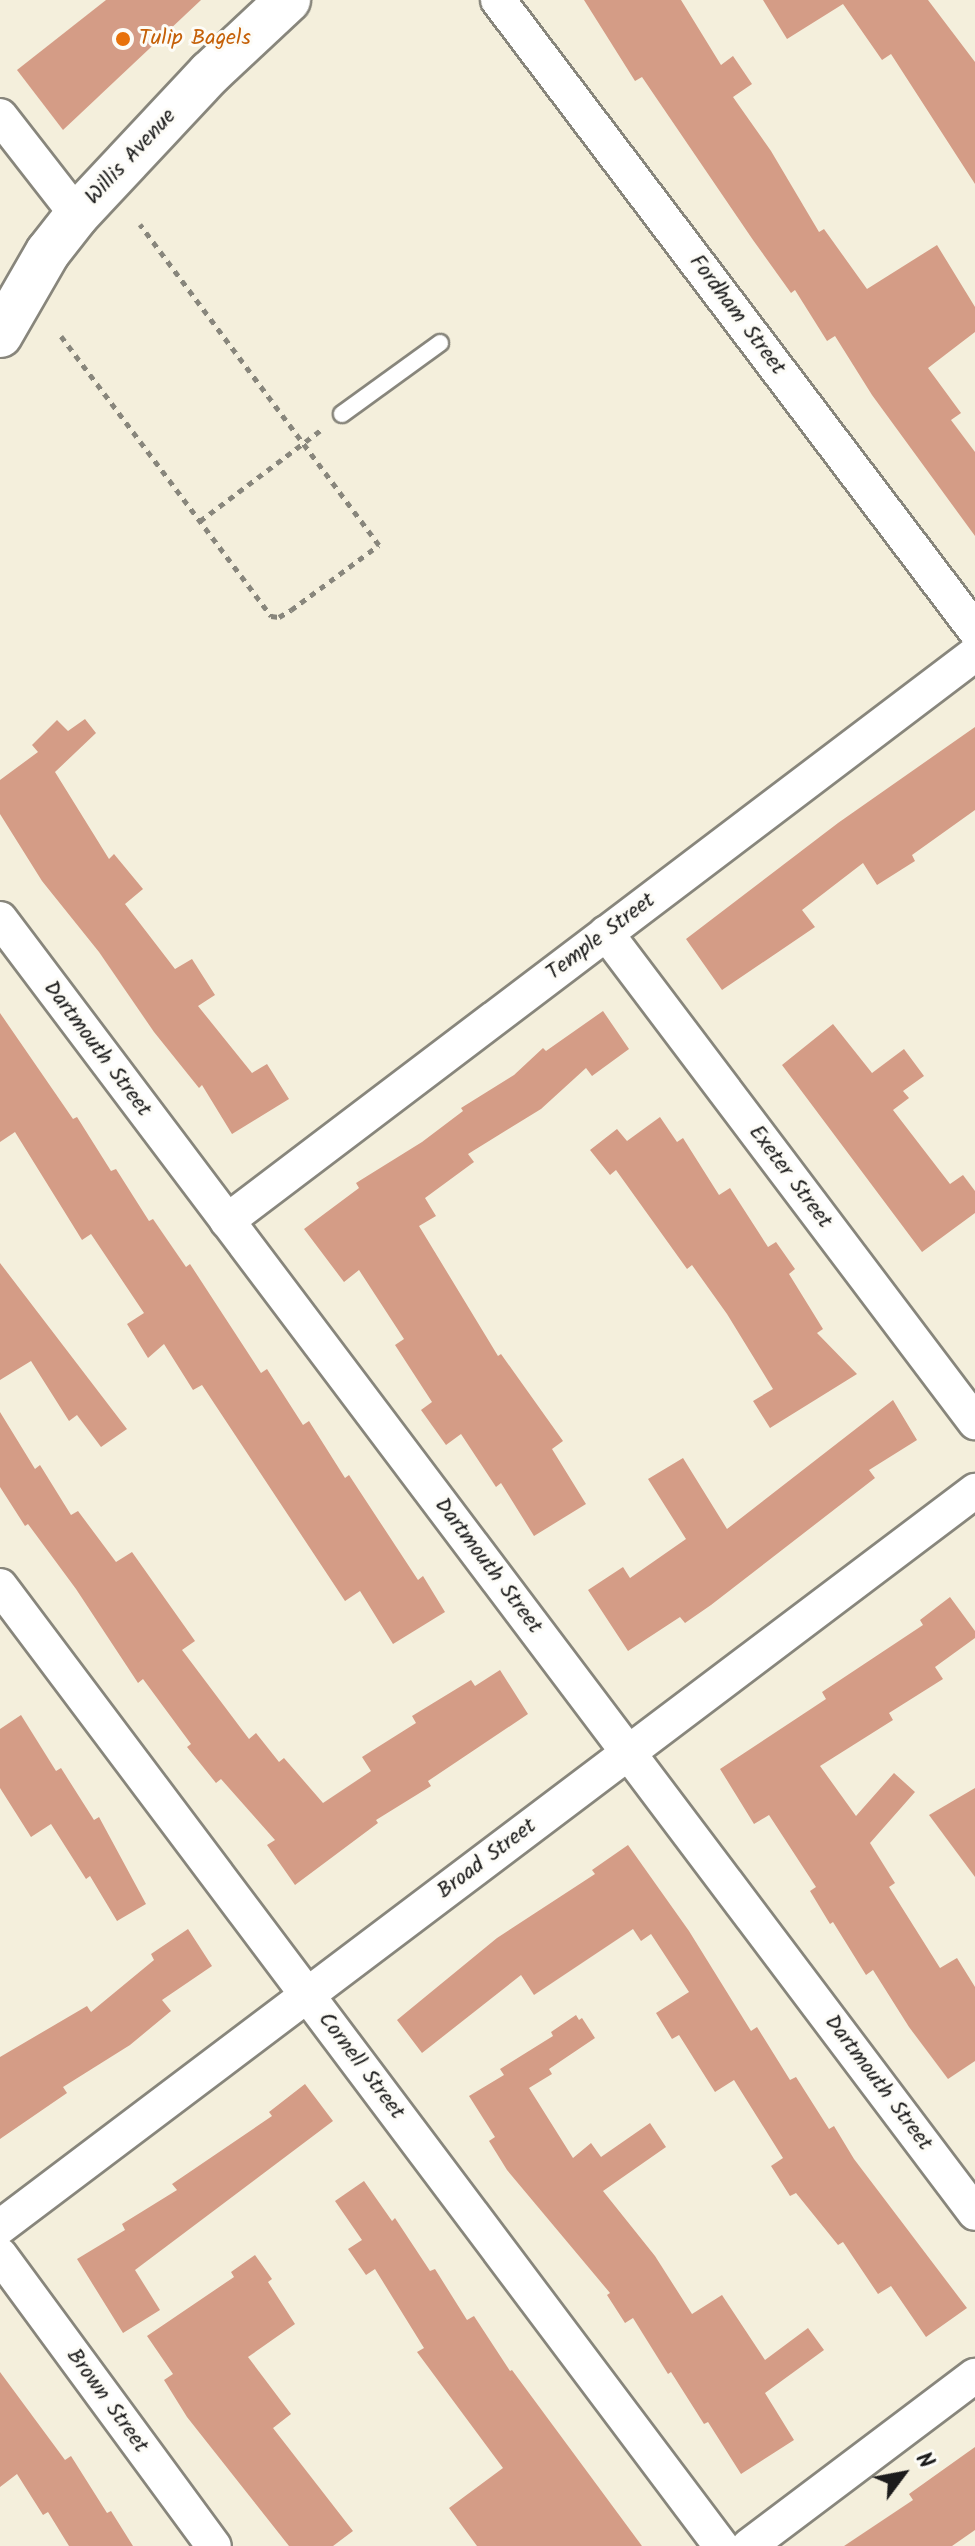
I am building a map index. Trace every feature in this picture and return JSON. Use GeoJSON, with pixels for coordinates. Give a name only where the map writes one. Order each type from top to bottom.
{"type":"FeatureCollection","features":[{"type":"Feature","properties":{"kind":"main road","name":"Willis Avenue"},"geometry":{"type":"LineString","coordinates":[[0,335],[48,252],[77,215],[210,73],[288,0]]}},
{"type":"Feature","properties":{"kind":"street","name":"Fordham Street"},"geometry":{"type":"LineString","coordinates":[[498,0],[975,630]]}},
{"type":"Feature","properties":{"kind":"street"},"geometry":{"type":"LineString","coordinates":[[0,116],[77,215]]}},
{"type":"Feature","properties":{"kind":"street","name":"Temple Street"},"geometry":{"type":"LineString","coordinates":[[227,1221],[975,654]]}},
{"type":"Feature","properties":{"kind":"street","name":"Dartmouth Street"},"geometry":{"type":"LineString","coordinates":[[0,919],[975,2213]]}},
{"type":"Feature","properties":{"kind":"street","name":"Exeter Street"},"geometry":{"type":"LineString","coordinates":[[606,933],[975,1422]]}},
{"type":"Feature","properties":{"kind":"street","name":"Broad Street"},"geometry":{"type":"LineString","coordinates":[[0,2227],[975,1491]]}},
{"type":"Feature","properties":{"kind":"street","name":"Cornell Street"},"geometry":{"type":"LineString","coordinates":[[0,1586],[721,2546]]}},
{"type":"Feature","properties":{"kind":"street","name":"Brown Street"},"geometry":{"type":"LineString","coordinates":[[0,2255],[214,2546]]}},
{"type":"Feature","properties":{"kind":"street"},"geometry":{"type":"LineString","coordinates":[[749,2546],[975,2376]]}},
{"type":"Feature","properties":{"kind":"lane"},"geometry":{"type":"LineString","coordinates":[[342,414],[440,343]]}},
{"type":"Feature","properties":{"kind":"path"},"geometry":{"type":"LineString","coordinates":[[61,336],[271,616],[279,617],[291,610],[376,549],[379,540],[140,224]]}},
{"type":"Feature","properties":{"kind":"path"},"geometry":{"type":"LineString","coordinates":[[200,521],[342,414]]}},
{"type":"Feature","properties":{"kind":"building"},"geometry":{"type":"Polygon","coordinates":[[[106,0],[201,0],[63,130],[17,70],[106,0]]]}},
{"type":"Feature","properties":{"kind":"building"},"geometry":{"type":"Polygon","coordinates":[[[584,0],[681,0],[721,65],[733,56],[752,84],[733,97],[771,151],[819,232],[824,229],[867,289],[937,245],[975,307],[975,332],[928,368],[961,413],[951,420],[975,452],[975,536],[872,395],[835,336],[827,341],[795,290],[791,293],[642,77],[635,81],[584,0]]]}},
{"type":"Feature","properties":{"kind":"building"},"geometry":{"type":"Polygon","coordinates":[[[763,0],[928,0],[975,62],[975,184],[891,54],[882,60],[843,4],[787,39],[763,0]]]}},
{"type":"Feature","properties":{"kind":"building"},"geometry":{"type":"Polygon","coordinates":[[[85,719],[96,733],[55,772],[109,859],[114,854],[143,889],[125,904],[175,969],[192,959],[215,995],[198,1006],[252,1073],[267,1064],[289,1099],[232,1134],[202,1085],[199,1088],[154,1032],[99,952],[42,881],[0,814],[0,780],[38,752],[32,745],[57,720],[68,731],[85,719]]]}},
{"type":"Feature","properties":{"kind":"building"},"geometry":{"type":"Polygon","coordinates":[[[975,727],[975,810],[912,855],[915,861],[877,885],[863,863],[802,910],[815,927],[722,990],[686,939],[838,823],[975,727]]]}},
{"type":"Feature","properties":{"kind":"building"},"geometry":{"type":"Polygon","coordinates":[[[603,1011],[629,1049],[592,1076],[586,1068],[541,1109],[468,1154],[474,1162],[425,1198],[436,1216],[419,1226],[498,1356],[501,1354],[563,1441],[552,1449],[586,1504],[534,1536],[501,1483],[496,1487],[461,1434],[446,1445],[421,1410],[432,1402],[395,1345],[404,1339],[359,1270],[344,1282],[304,1229],[359,1188],[356,1183],[422,1142],[463,1111],[461,1108],[514,1075],[543,1048],[546,1051],[603,1011]]]}},
{"type":"Feature","properties":{"kind":"building"},"geometry":{"type":"Polygon","coordinates":[[[0,1013],[73,1119],[77,1117],[111,1171],[116,1169],[149,1221],[153,1219],[186,1267],[190,1264],[261,1373],[267,1369],[303,1425],[309,1421],[345,1478],[349,1475],[418,1580],[423,1576],[445,1612],[393,1644],[360,1591],[345,1601],[202,1385],[193,1390],[164,1344],[148,1358],[127,1324],[144,1313],[91,1234],[82,1240],[15,1132],[0,1142],[0,1013]]]}},
{"type":"Feature","properties":{"kind":"building"},"geometry":{"type":"Polygon","coordinates":[[[833,1024],[872,1073],[904,1049],[924,1076],[903,1091],[909,1098],[893,1110],[950,1184],[963,1175],[975,1191],[975,1213],[922,1252],[782,1065],[833,1024]]]}},
{"type":"Feature","properties":{"kind":"building"},"geometry":{"type":"Polygon","coordinates":[[[660,1117],[677,1142],[683,1138],[719,1195],[730,1188],[768,1247],[776,1242],[795,1269],[789,1274],[823,1329],[817,1333],[857,1374],[770,1428],[753,1401],[773,1389],[727,1314],[692,1265],[687,1269],[616,1170],[610,1175],[590,1150],[617,1129],[627,1141],[660,1117]]]}},
{"type":"Feature","properties":{"kind":"building"},"geometry":{"type":"Polygon","coordinates":[[[0,1263],[127,1429],[101,1447],[77,1415],[69,1421],[31,1361],[0,1380],[0,1263]]]}},
{"type":"Feature","properties":{"kind":"building"},"geometry":{"type":"Polygon","coordinates":[[[893,1400],[917,1440],[869,1470],[875,1478],[711,1605],[685,1623],[680,1617],[628,1651],[588,1590],[623,1567],[630,1578],[686,1539],[648,1479],[683,1458],[727,1529],[893,1400]]]}},
{"type":"Feature","properties":{"kind":"building"},"geometry":{"type":"Polygon","coordinates":[[[0,1412],[35,1469],[40,1465],[71,1515],[78,1511],[116,1562],[132,1552],[195,1641],[182,1650],[249,1739],[256,1733],[279,1762],[284,1758],[323,1803],[371,1771],[362,1757],[416,1723],[412,1716],[471,1680],[475,1686],[500,1670],[528,1714],[428,1781],[431,1786],[376,1820],[378,1823],[295,1885],[267,1845],[275,1840],[221,1779],[216,1783],[187,1747],[191,1744],[143,1679],[138,1683],[76,1589],[28,1524],[25,1526],[0,1487],[0,1412]]]}},
{"type":"Feature","properties":{"kind":"building"},"geometry":{"type":"Polygon","coordinates":[[[950,1597],[975,1631],[975,1638],[935,1667],[943,1679],[889,1713],[893,1720],[820,1766],[856,1816],[894,1773],[915,1792],[870,1843],[895,1883],[889,1887],[940,1968],[957,1958],[975,1987],[975,2061],[948,2079],[909,2027],[873,1970],[866,1975],[833,1922],[830,1924],[810,1891],[816,1887],[769,1815],[754,1824],[720,1769],[826,1699],[822,1692],[923,1625],[920,1620],[950,1597]]]}},
{"type":"Feature","properties":{"kind":"building"},"geometry":{"type":"Polygon","coordinates":[[[21,1715],[56,1771],[61,1768],[94,1820],[99,1817],[146,1904],[117,1921],[90,1876],[86,1879],[51,1824],[31,1837],[0,1788],[0,1729],[21,1715]]]}},
{"type":"Feature","properties":{"kind":"building"},"geometry":{"type":"Polygon","coordinates":[[[975,1788],[975,1877],[929,1815],[975,1788]]]}},
{"type":"Feature","properties":{"kind":"building"},"geometry":{"type":"Polygon","coordinates":[[[628,1845],[689,1931],[751,2031],[757,2027],[790,2080],[796,2077],[829,2129],[834,2126],[854,2159],[967,2308],[926,2337],[891,2286],[878,2294],[843,2242],[838,2245],[796,2193],[790,2196],[771,2166],[783,2158],[734,2080],[715,2092],[679,2035],[672,2039],[656,2013],[689,1992],[651,1934],[641,1941],[633,1929],[534,1995],[521,1975],[422,2053],[397,2020],[497,1938],[595,1874],[592,1870],[628,1845]]]}},
{"type":"Feature","properties":{"kind":"building"},"geometry":{"type":"Polygon","coordinates":[[[188,1929],[212,1966],[162,2000],[171,2011],[130,2045],[63,2087],[67,2093],[0,2139],[0,2057],[87,2006],[91,2012],[154,1960],[151,1954],[188,1929]]]}},
{"type":"Feature","properties":{"kind":"building"},"geometry":{"type":"Polygon","coordinates":[[[576,2015],[579,2020],[582,2018],[595,2038],[549,2069],[552,2074],[529,2088],[573,2158],[591,2143],[601,2157],[650,2123],[666,2147],[603,2191],[655,2256],[692,2314],[722,2295],[765,2360],[808,2328],[824,2350],[765,2393],[794,2440],[741,2474],[708,2422],[704,2424],[671,2372],[668,2374],[633,2318],[625,2323],[607,2295],[610,2293],[507,2170],[489,2141],[495,2137],[469,2096],[504,2075],[500,2069],[553,2036],[551,2032],[576,2015]]]}},
{"type":"Feature","properties":{"kind":"building"},"geometry":{"type":"Polygon","coordinates":[[[305,2084],[333,2121],[135,2270],[160,2310],[123,2333],[77,2259],[125,2230],[122,2224],[177,2190],[172,2184],[272,2116],[269,2112],[305,2084]]]}},
{"type":"Feature","properties":{"kind":"building"},"geometry":{"type":"Polygon","coordinates":[[[364,2181],[392,2221],[395,2218],[430,2271],[435,2269],[467,2320],[474,2316],[510,2371],[642,2546],[477,2546],[449,2508],[503,2468],[417,2352],[424,2348],[375,2269],[366,2275],[348,2249],[362,2240],[335,2201],[364,2181]]]}},
{"type":"Feature","properties":{"kind":"building"},"geometry":{"type":"Polygon","coordinates":[[[255,2255],[272,2279],[268,2282],[295,2324],[248,2357],[291,2414],[273,2428],[353,2531],[333,2546],[289,2546],[187,2417],[164,2380],[173,2374],[147,2336],[234,2277],[231,2272],[255,2255]]]}},
{"type":"Feature","properties":{"kind":"building"},"geometry":{"type":"Polygon","coordinates":[[[0,2372],[65,2460],[71,2456],[107,2513],[111,2511],[133,2546],[69,2546],[48,2512],[43,2515],[17,2474],[0,2487],[0,2372]]]}},
{"type":"Feature","properties":{"kind":"building"},"geometry":{"type":"Polygon","coordinates":[[[975,2447],[975,2530],[952,2546],[844,2546],[913,2500],[909,2494],[975,2447]]]}},
{"type":"Feature","properties":{"kind":"place","name":"Tulip Bagels"},"geometry":{"type":"Point","coordinates":[123,39]}}]}
